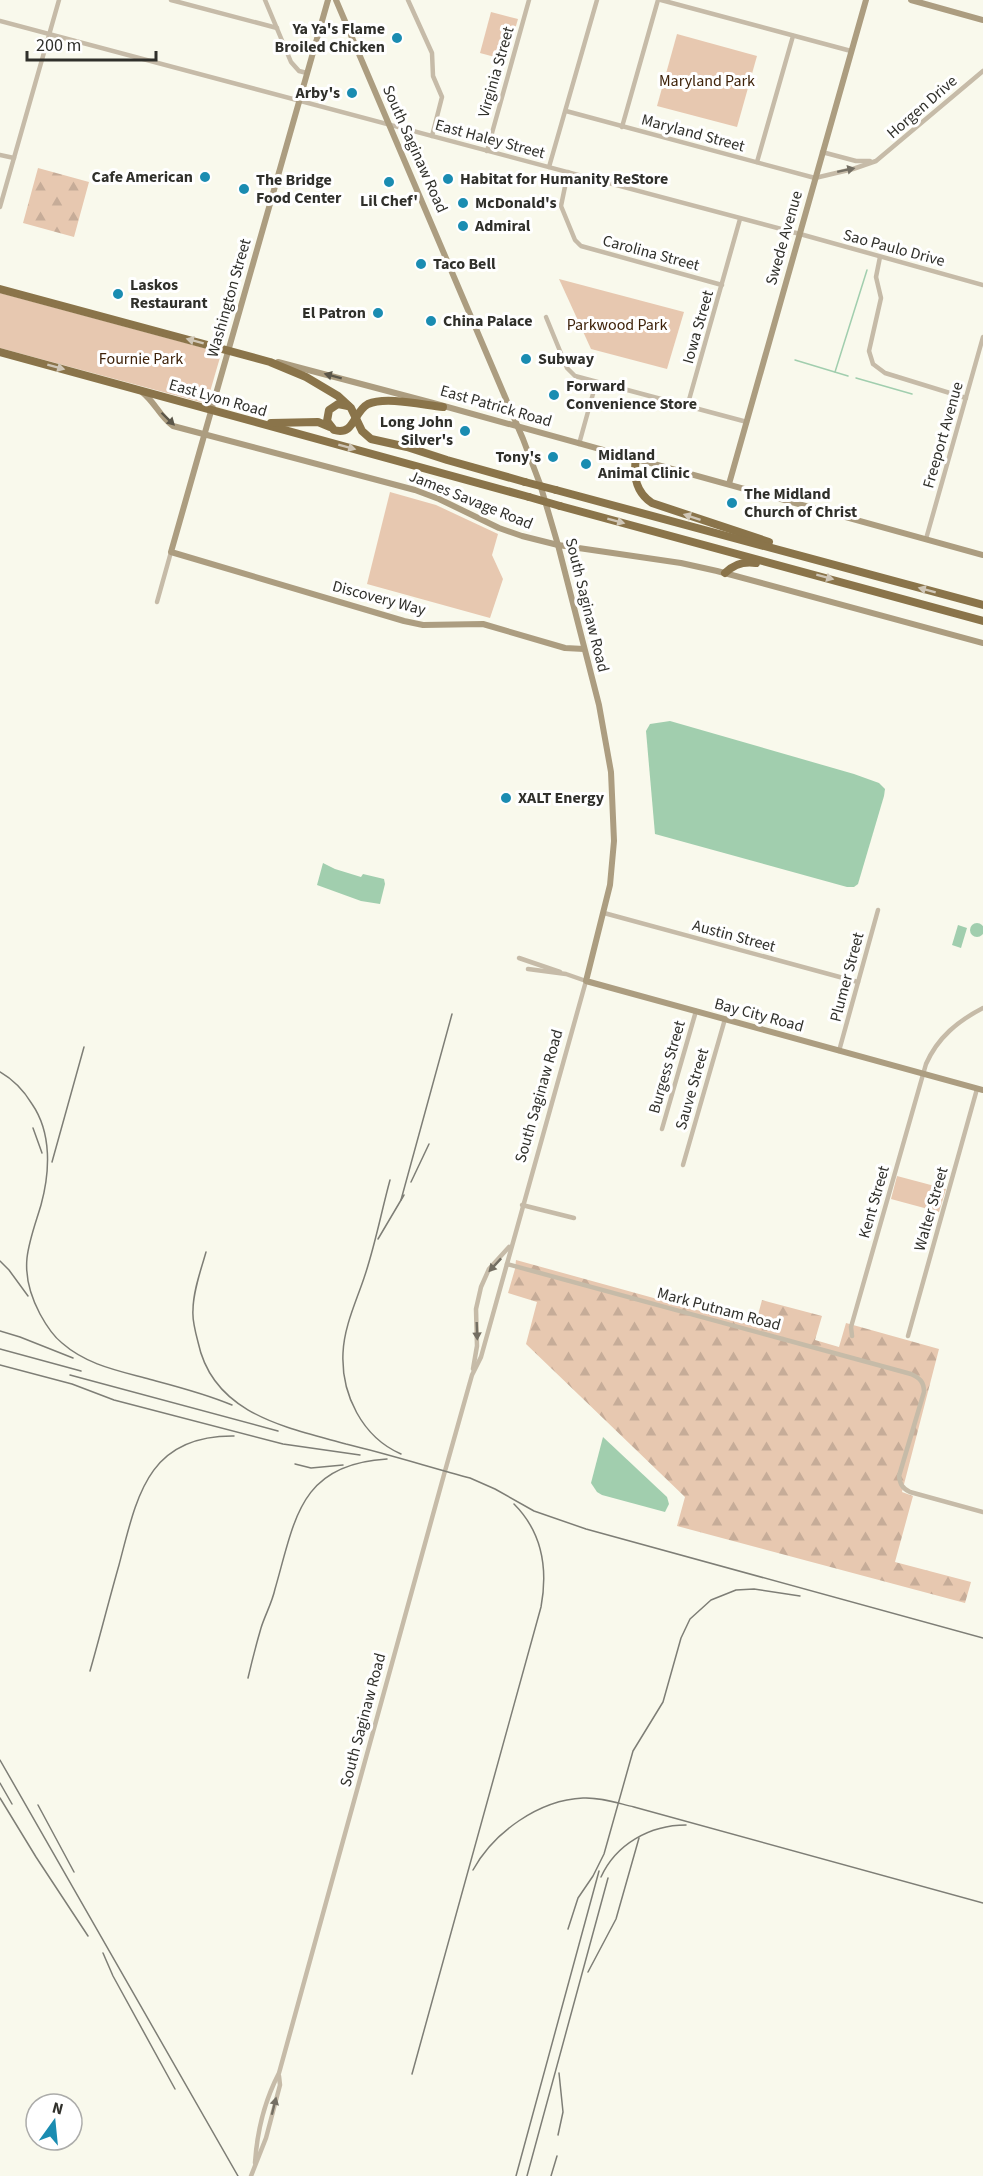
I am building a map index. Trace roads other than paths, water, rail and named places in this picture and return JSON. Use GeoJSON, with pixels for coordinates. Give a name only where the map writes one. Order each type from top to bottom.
{"type":"FeatureCollection","features":[{"type":"Feature","properties":{"kind":"highway","name":"East Patrick Road"},"geometry":{"type":"LineString","coordinates":[[0,289],[251,356]]}},
{"type":"Feature","properties":{"kind":"highway","name":"East Lyon Road"},"geometry":{"type":"LineString","coordinates":[[0,352],[789,567]]}},
{"type":"Feature","properties":{"kind":"highway"},"geometry":{"type":"LineString","coordinates":[[251,356],[310,379],[334,393],[351,408],[362,431],[374,440],[407,447],[525,482],[983,605]]}},
{"type":"Feature","properties":{"kind":"highway"},"geometry":{"type":"LineString","coordinates":[[403,402],[410,397]]}},
{"type":"Feature","properties":{"kind":"highway"},"geometry":{"type":"LineString","coordinates":[[258,423],[318,422],[340,431],[348,429],[354,423],[354,417],[364,407],[373,403],[382,401],[443,406]]}},
{"type":"Feature","properties":{"kind":"highway"},"geometry":{"type":"LineString","coordinates":[[332,428],[327,418],[331,408],[341,404],[351,408]]}},
{"type":"Feature","properties":{"kind":"highway"},"geometry":{"type":"LineString","coordinates":[[636,459],[635,474],[639,489],[644,497],[655,505],[847,569]]}},
{"type":"Feature","properties":{"kind":"highway"},"geometry":{"type":"LineString","coordinates":[[725,573],[731,567],[747,562],[789,567],[983,621]]}},
{"type":"Feature","properties":{"kind":"street"},"geometry":{"type":"LineString","coordinates":[[0,207],[59,0]]}},
{"type":"Feature","properties":{"kind":"street"},"geometry":{"type":"LineString","coordinates":[[171,0],[277,28]]}},
{"type":"Feature","properties":{"kind":"street"},"geometry":{"type":"LineString","coordinates":[[265,0],[295,68],[307,73]]}},
{"type":"Feature","properties":{"kind":"street","name":"Washington Street"},"geometry":{"type":"LineString","coordinates":[[157,603],[328,0]]}},
{"type":"Feature","properties":{"kind":"street","name":"South Saginaw Road"},"geometry":{"type":"LineString","coordinates":[[336,0],[519,427],[540,484],[558,544],[607,742],[614,801],[613,864],[604,913],[481,1357],[472,1375]]}},
{"type":"Feature","properties":{"kind":"street"},"geometry":{"type":"LineString","coordinates":[[408,0],[432,53],[433,76],[442,97],[432,136]]}},
{"type":"Feature","properties":{"kind":"street","name":"Virginia Street"},"geometry":{"type":"LineString","coordinates":[[487,150],[529,0]]}},
{"type":"Feature","properties":{"kind":"street"},"geometry":{"type":"LineString","coordinates":[[549,167],[597,0]]}},
{"type":"Feature","properties":{"kind":"street"},"geometry":{"type":"LineString","coordinates":[[622,127],[659,0],[851,51]]}},
{"type":"Feature","properties":{"kind":"street","name":"Swede Avenue"},"geometry":{"type":"LineString","coordinates":[[729,484],[866,0]]}},
{"type":"Feature","properties":{"kind":"street"},"geometry":{"type":"LineString","coordinates":[[911,0],[983,20]]}},
{"type":"Feature","properties":{"kind":"street","name":"East Haley Street"},"geometry":{"type":"LineString","coordinates":[[0,21],[800,234]]}},
{"type":"Feature","properties":{"kind":"street"},"geometry":{"type":"LineString","coordinates":[[757,162],[793,36]]}},
{"type":"Feature","properties":{"kind":"street","name":"Horgen Drive"},"geometry":{"type":"LineString","coordinates":[[876,161],[983,72]]}},
{"type":"Feature","properties":{"kind":"street","name":"Maryland Street"},"geometry":{"type":"LineString","coordinates":[[566,111],[815,178]]}},
{"type":"Feature","properties":{"kind":"street"},"geometry":{"type":"LineString","coordinates":[[822,152],[856,161],[876,161]]}},
{"type":"Feature","properties":{"kind":"street"},"geometry":{"type":"LineString","coordinates":[[0,155],[14,159]]}},
{"type":"Feature","properties":{"kind":"street"},"geometry":{"type":"LineString","coordinates":[[815,178],[876,161]]}},
{"type":"Feature","properties":{"kind":"street","name":"Carolina Street"},"geometry":{"type":"LineString","coordinates":[[568,172],[560,200],[561,206],[575,240],[581,246],[722,285]]}},
{"type":"Feature","properties":{"kind":"street","name":"Iowa Street"},"geometry":{"type":"LineString","coordinates":[[687,407],[740,219]]}},
{"type":"Feature","properties":{"kind":"street","name":"Sao Paulo Drive"},"geometry":{"type":"LineString","coordinates":[[800,234],[983,285]]}},
{"type":"Feature","properties":{"kind":"street"},"geometry":{"type":"LineString","coordinates":[[880,257],[876,277],[880,302],[869,351],[873,364],[885,373],[966,398]]}},
{"type":"Feature","properties":{"kind":"street"},"geometry":{"type":"LineString","coordinates":[[546,317],[563,360],[574,376],[747,422]]}},
{"type":"Feature","properties":{"kind":"street","name":"Freeport Avenue"},"geometry":{"type":"LineString","coordinates":[[926,539],[983,337]]}},
{"type":"Feature","properties":{"kind":"street","name":"East Patrick Road"},"geometry":{"type":"LineString","coordinates":[[251,356],[410,397],[983,555]]}},
{"type":"Feature","properties":{"kind":"street"},"geometry":{"type":"LineString","coordinates":[[579,444],[596,383]]}},
{"type":"Feature","properties":{"kind":"street","name":"James Savage Road"},"geometry":{"type":"LineString","coordinates":[[140,390],[154,402],[173,426],[415,490],[510,533],[558,544],[681,563],[725,573],[983,643]]}},
{"type":"Feature","properties":{"kind":"street","name":"Discovery Way"},"geometry":{"type":"LineString","coordinates":[[171,552],[404,621],[434,625],[483,624],[565,648],[584,649]]}},
{"type":"Feature","properties":{"kind":"street","name":"Plumer Street"},"geometry":{"type":"LineString","coordinates":[[839,1051],[878,910]]}},
{"type":"Feature","properties":{"kind":"street","name":"Austin Street"},"geometry":{"type":"LineString","coordinates":[[604,913],[858,982]]}},
{"type":"Feature","properties":{"kind":"street"},"geometry":{"type":"LineString","coordinates":[[519,957],[566,974]]}},
{"type":"Feature","properties":{"kind":"street","name":"Bay City Road"},"geometry":{"type":"LineString","coordinates":[[528,969],[566,974],[980,1090]]}},
{"type":"Feature","properties":{"kind":"street","name":"Kent Street"},"geometry":{"type":"LineString","coordinates":[[852,1336],[851,1327],[923,1074],[932,1051],[944,1036],[966,1017],[983,1008]]}},
{"type":"Feature","properties":{"kind":"street","name":"Burgess Street"},"geometry":{"type":"LineString","coordinates":[[662,1129],[696,1011]]}},
{"type":"Feature","properties":{"kind":"street","name":"Sauve Street"},"geometry":{"type":"LineString","coordinates":[[683,1166],[725,1019]]}},
{"type":"Feature","properties":{"kind":"street","name":"Walter Street"},"geometry":{"type":"LineString","coordinates":[[908,1336],[980,1090]]}},
{"type":"Feature","properties":{"kind":"street"},"geometry":{"type":"LineString","coordinates":[[522,1205],[574,1218]]}},
{"type":"Feature","properties":{"kind":"street","name":"South Saginaw Road"},"geometry":{"type":"LineString","coordinates":[[255,2163],[258,2136],[279,2073],[472,1375],[477,1346],[476,1309],[481,1287],[489,1269],[511,1244]]}},
{"type":"Feature","properties":{"kind":"street","name":"Mark Putnam Road"},"geometry":{"type":"LineString","coordinates":[[507,1264],[919,1377],[924,1392],[899,1476],[900,1483],[910,1492],[983,1512]]}},
{"type":"Feature","properties":{"kind":"street","name":"South Saginaw Road"},"geometry":{"type":"LineString","coordinates":[[251,2176],[266,2138],[280,2085],[279,2073]]}},
{"type":"Feature","properties":{"kind":"waterway"},"geometry":{"type":"LineString","coordinates":[[835,372],[867,270]]}},
{"type":"Feature","properties":{"kind":"waterway"},"geometry":{"type":"LineString","coordinates":[[795,360],[848,376]]}},
{"type":"Feature","properties":{"kind":"waterway"},"geometry":{"type":"LineString","coordinates":[[856,378],[912,394]]}},
{"type":"Feature","properties":{"kind":"railway"},"geometry":{"type":"LineString","coordinates":[[401,1200],[452,1014]]}},
{"type":"Feature","properties":{"kind":"railway"},"geometry":{"type":"LineString","coordinates":[[52,1162],[84,1047]]}},
{"type":"Feature","properties":{"kind":"railway"},"geometry":{"type":"LineString","coordinates":[[0,1072],[14,1082],[29,1099],[43,1127],[46,1140],[46,1179],[29,1245],[27,1265],[31,1294],[50,1330],[71,1350],[91,1361],[200,1393],[232,1405]]}},
{"type":"Feature","properties":{"kind":"railway"},"geometry":{"type":"LineString","coordinates":[[33,1128],[42,1153]]}},
{"type":"Feature","properties":{"kind":"railway"},"geometry":{"type":"LineString","coordinates":[[411,1182],[429,1144]]}},
{"type":"Feature","properties":{"kind":"railway"},"geometry":{"type":"LineString","coordinates":[[390,1180],[371,1254],[346,1334],[343,1368],[350,1398],[365,1425],[375,1437],[401,1454]]}},
{"type":"Feature","properties":{"kind":"railway"},"geometry":{"type":"LineString","coordinates":[[378,1239],[404,1195]]}},
{"type":"Feature","properties":{"kind":"railway"},"geometry":{"type":"LineString","coordinates":[[206,1252],[193,1303],[193,1322],[198,1342],[206,1366],[219,1386],[235,1401],[255,1414],[299,1431],[470,1478],[534,1511],[586,1529],[983,1638]]}},
{"type":"Feature","properties":{"kind":"railway"},"geometry":{"type":"LineString","coordinates":[[0,1261],[28,1296]]}},
{"type":"Feature","properties":{"kind":"railway"},"geometry":{"type":"LineString","coordinates":[[0,1331],[73,1358]]}},
{"type":"Feature","properties":{"kind":"railway"},"geometry":{"type":"LineString","coordinates":[[0,1349],[81,1371]]}},
{"type":"Feature","properties":{"kind":"railway"},"geometry":{"type":"LineString","coordinates":[[0,1365],[72,1384],[114,1400],[283,1444],[360,1455]]}},
{"type":"Feature","properties":{"kind":"railway"},"geometry":{"type":"LineString","coordinates":[[70,1375],[278,1431]]}},
{"type":"Feature","properties":{"kind":"railway"},"geometry":{"type":"LineString","coordinates":[[90,1671],[132,1516],[140,1494],[151,1475],[164,1458],[182,1446],[205,1438],[234,1436]]}},
{"type":"Feature","properties":{"kind":"railway"},"geometry":{"type":"LineString","coordinates":[[248,1678],[289,1540],[306,1500],[318,1484],[335,1472],[358,1463],[387,1459]]}},
{"type":"Feature","properties":{"kind":"railway"},"geometry":{"type":"LineString","coordinates":[[295,1464],[311,1468],[343,1465]]}},
{"type":"Feature","properties":{"kind":"railway"},"geometry":{"type":"LineString","coordinates":[[412,2074],[541,1607],[544,1579],[541,1552],[531,1527],[514,1504]]}},
{"type":"Feature","properties":{"kind":"railway"},"geometry":{"type":"LineString","coordinates":[[568,1929],[578,1898],[604,1854],[633,1751],[663,1702],[681,1638],[690,1619],[711,1600],[736,1590],[754,1589],[800,1596]]}},
{"type":"Feature","properties":{"kind":"railway"},"geometry":{"type":"LineString","coordinates":[[0,1760],[238,2176]]}},
{"type":"Feature","properties":{"kind":"railway"},"geometry":{"type":"LineString","coordinates":[[0,1783],[12,1804]]}},
{"type":"Feature","properties":{"kind":"railway"},"geometry":{"type":"LineString","coordinates":[[0,1798],[88,1936]]}},
{"type":"Feature","properties":{"kind":"railway"},"geometry":{"type":"LineString","coordinates":[[473,1870],[493,1843],[519,1820],[550,1805],[567,1800],[589,1798],[634,1807],[983,1903]]}},
{"type":"Feature","properties":{"kind":"railway"},"geometry":{"type":"LineString","coordinates":[[38,1805],[74,1872]]}},
{"type":"Feature","properties":{"kind":"railway"},"geometry":{"type":"LineString","coordinates":[[601,1877],[607,1865],[616,1855],[636,1839],[660,1828],[686,1825]]}},
{"type":"Feature","properties":{"kind":"railway"},"geometry":{"type":"LineString","coordinates":[[588,1972],[616,1919],[639,1838]]}},
{"type":"Feature","properties":{"kind":"railway"},"geometry":{"type":"LineString","coordinates":[[516,2176],[599,1871]]}},
{"type":"Feature","properties":{"kind":"railway"},"geometry":{"type":"LineString","coordinates":[[527,2176],[608,1878]]}},
{"type":"Feature","properties":{"kind":"railway"},"geometry":{"type":"LineString","coordinates":[[103,1953],[113,1976],[175,2089]]}},
{"type":"Feature","properties":{"kind":"railway"},"geometry":{"type":"LineString","coordinates":[[558,2135],[563,2112],[559,2073]]}},
{"type":"Feature","properties":{"kind":"railway"},"geometry":{"type":"LineString","coordinates":[[551,2176],[557,2156]]}},
{"type":"Feature","properties":{"kind":"place","name":"Ya Ya's Flame Broiled Chicken"},"geometry":{"type":"Point","coordinates":[397,38]}},
{"type":"Feature","properties":{"kind":"place","name":"Arby's"},"geometry":{"type":"Point","coordinates":[352,93]}},
{"type":"Feature","properties":{"kind":"place","name":"Cafe American"},"geometry":{"type":"Point","coordinates":[205,177]}},
{"type":"Feature","properties":{"kind":"place","name":"Habitat for Humanity ReStore"},"geometry":{"type":"Point","coordinates":[448,179]}},
{"type":"Feature","properties":{"kind":"place","name":"Lil Chef'"},"geometry":{"type":"Point","coordinates":[389,182]}},
{"type":"Feature","properties":{"kind":"place","name":"The Bridge Food Center"},"geometry":{"type":"Point","coordinates":[244,189]}},
{"type":"Feature","properties":{"kind":"place","name":"McDonald's"},"geometry":{"type":"Point","coordinates":[463,203]}},
{"type":"Feature","properties":{"kind":"place","name":"Admiral"},"geometry":{"type":"Point","coordinates":[463,226]}},
{"type":"Feature","properties":{"kind":"place","name":"Taco Bell"},"geometry":{"type":"Point","coordinates":[421,264]}},
{"type":"Feature","properties":{"kind":"place","name":"Laskos Restaurant"},"geometry":{"type":"Point","coordinates":[118,294]}},
{"type":"Feature","properties":{"kind":"place","name":"El Patron"},"geometry":{"type":"Point","coordinates":[378,313]}},
{"type":"Feature","properties":{"kind":"place","name":"China Palace"},"geometry":{"type":"Point","coordinates":[431,321]}},
{"type":"Feature","properties":{"kind":"place","name":"Subway"},"geometry":{"type":"Point","coordinates":[526,359]}},
{"type":"Feature","properties":{"kind":"place","name":"Forward Convenience Store"},"geometry":{"type":"Point","coordinates":[554,395]}},
{"type":"Feature","properties":{"kind":"place","name":"Long John Silver's"},"geometry":{"type":"Point","coordinates":[465,431]}},
{"type":"Feature","properties":{"kind":"place","name":"Tony's"},"geometry":{"type":"Point","coordinates":[553,457]}},
{"type":"Feature","properties":{"kind":"place","name":"Midland Animal Clinic"},"geometry":{"type":"Point","coordinates":[586,464]}},
{"type":"Feature","properties":{"kind":"place","name":"The Midland Church of Christ"},"geometry":{"type":"Point","coordinates":[732,503]}},
{"type":"Feature","properties":{"kind":"place","name":"XALT Energy"},"geometry":{"type":"Point","coordinates":[506,798]}},
{"type":"Feature","properties":{"kind":"park label","name":"Maryland Park"},"geometry":{"type":"Point","coordinates":[707,81]}},
{"type":"Feature","properties":{"kind":"park label","name":"Parkwood Park"},"geometry":{"type":"Point","coordinates":[617,325]}},
{"type":"Feature","properties":{"kind":"park label","name":"Fournie Park"},"geometry":{"type":"Point","coordinates":[141,359]}}]}
